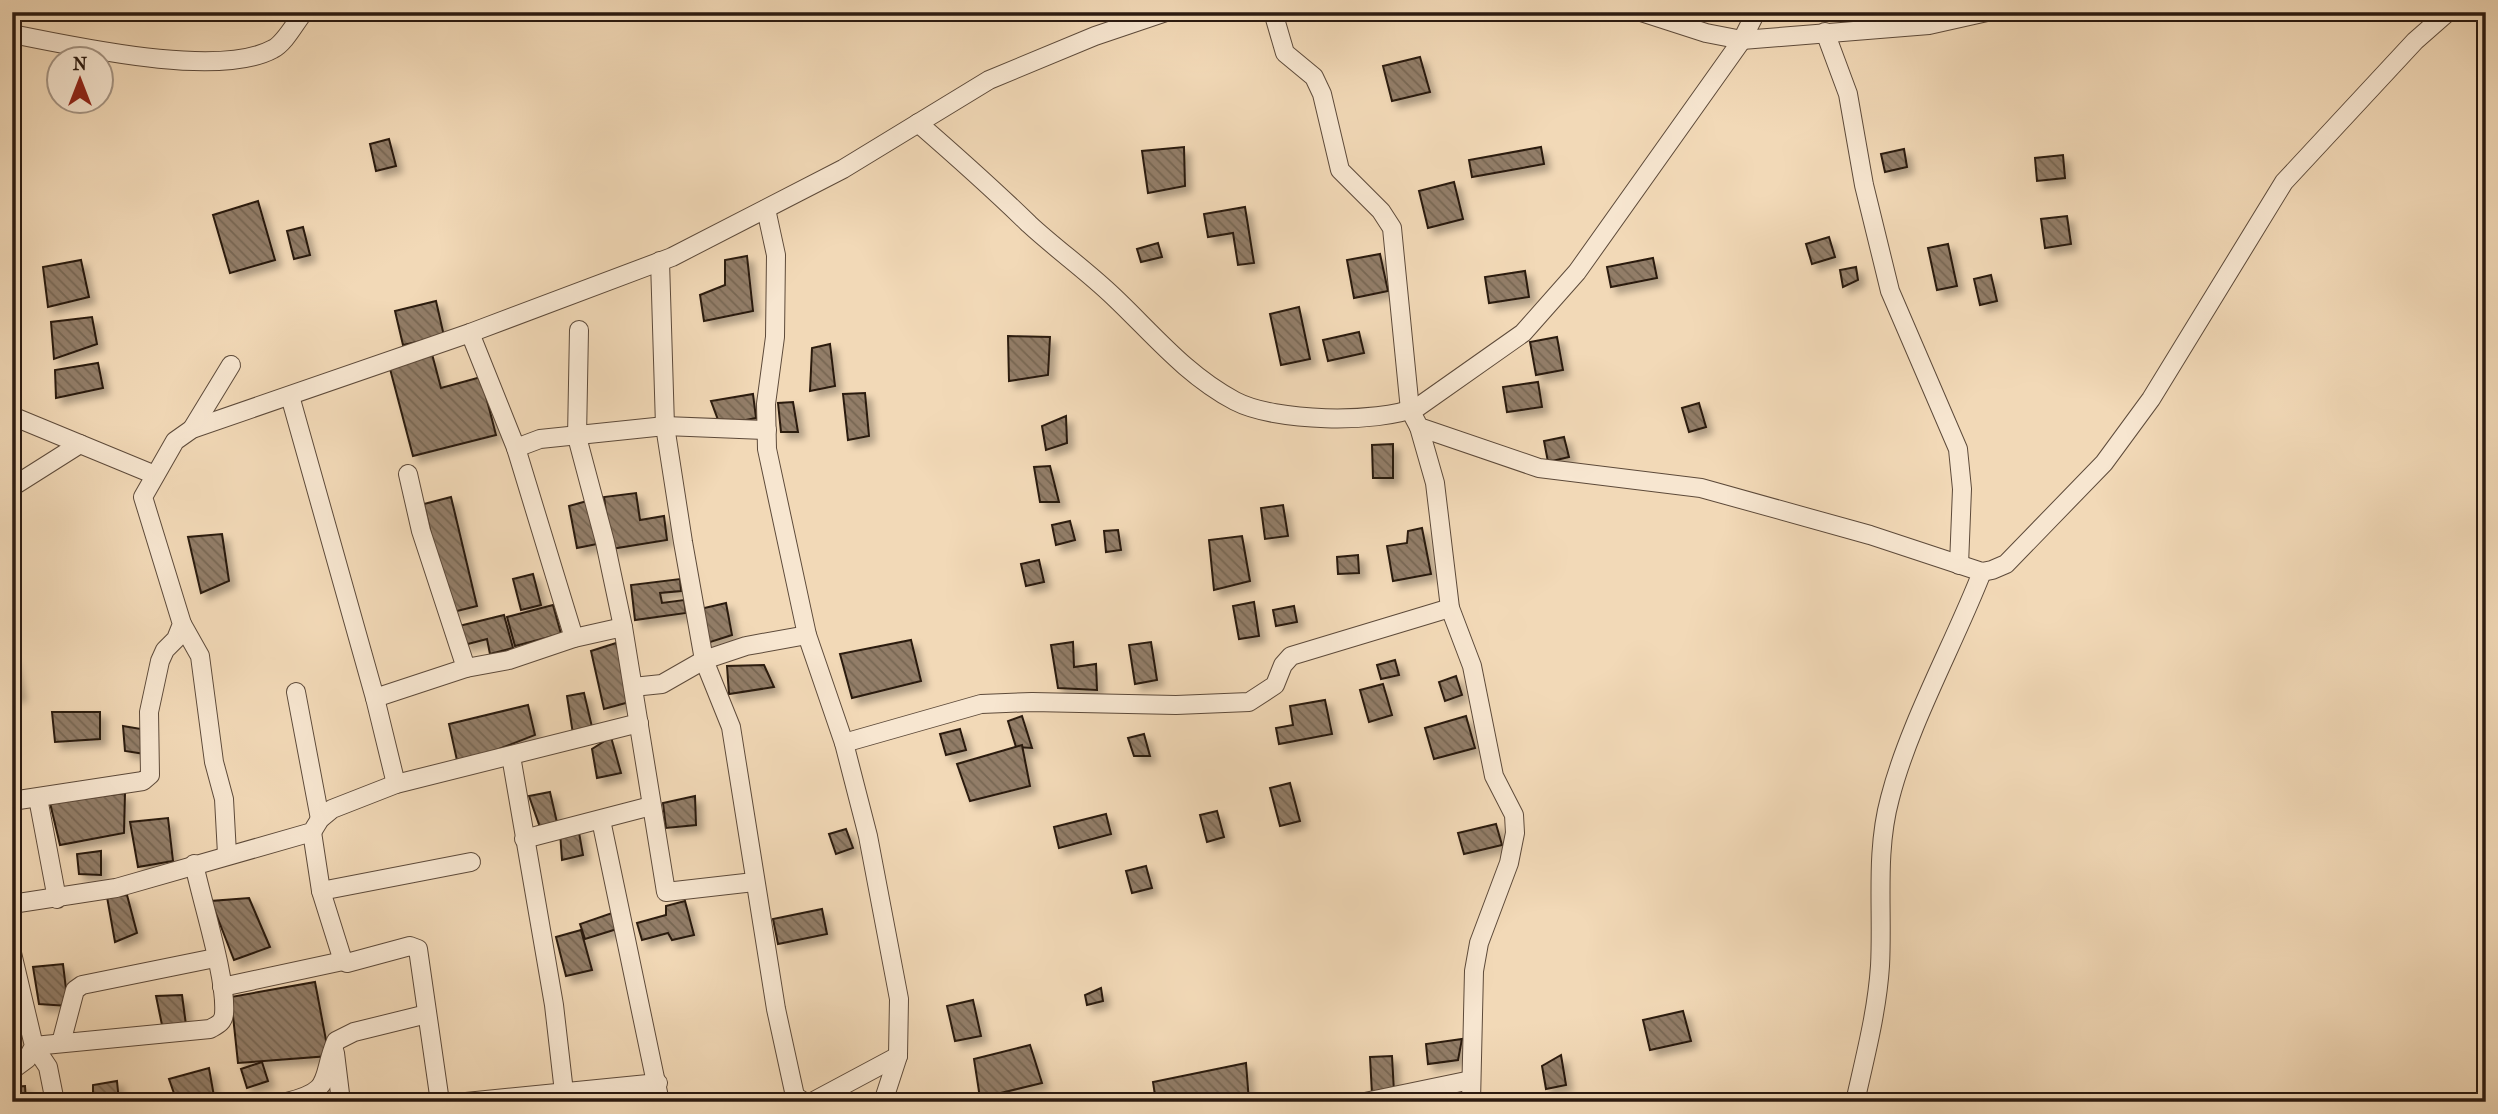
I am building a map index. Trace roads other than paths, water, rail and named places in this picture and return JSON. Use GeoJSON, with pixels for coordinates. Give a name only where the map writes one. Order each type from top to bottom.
{"type":"FeatureCollection","features":[{"type":"Feature","properties":{"kind":"street"},"geometry":{"type":"LineString","coordinates":[[12,34],[111,52],[234,61],[274,49],[304,12]]}},
{"type":"Feature","properties":{"kind":"street"},"geometry":{"type":"LineString","coordinates":[[227,854],[224,799],[214,762],[200,656],[182,624],[143,497],[175,441],[191,429],[470,333],[660,261],[842,169],[989,80],[1095,36],[1166,12]]}},
{"type":"Feature","properties":{"kind":"street"},"geometry":{"type":"LineString","coordinates":[[1273,12],[1284,53],[1298,67],[1314,77],[1322,93],[1340,170],[1381,211],[1392,228],[1410,410],[1419,427],[1434,483],[1450,608],[1472,666],[1494,776],[1514,815],[1515,833],[1509,863],[1479,943],[1474,971],[1471,1102]]}},
{"type":"Feature","properties":{"kind":"street"},"geometry":{"type":"LineString","coordinates":[[1641,12],[1706,33],[1742,40],[1929,25],[1987,12]]}},
{"type":"Feature","properties":{"kind":"street"},"geometry":{"type":"LineString","coordinates":[[918,123],[1113,296],[1164,349],[1238,402],[1271,411],[1365,419],[1410,410],[1523,333],[1577,272],[1742,40],[1756,12]]}},
{"type":"Feature","properties":{"kind":"street"},"geometry":{"type":"LineString","coordinates":[[1419,427],[1539,468],[1701,488],[1870,535],[1982,572],[2006,564],[2104,463],[2151,399],[2284,182],[2415,41],[2448,12]]}},
{"type":"Feature","properties":{"kind":"street"},"geometry":{"type":"LineString","coordinates":[[1825,32],[1848,94],[1864,185],[1890,291],[1958,449],[1962,489],[1959,565]]}},
{"type":"Feature","properties":{"kind":"street"},"geometry":{"type":"LineString","coordinates":[[766,209],[776,255],[775,337],[766,404],[767,449],[807,635],[844,743],[868,836],[899,999],[898,1056],[883,1102]]}},
{"type":"Feature","properties":{"kind":"street"},"geometry":{"type":"LineString","coordinates":[[660,261],[665,426],[704,660],[731,727],[754,881],[790,1072],[796,1096],[804,1102]]}},
{"type":"Feature","properties":{"kind":"street"},"geometry":{"type":"LineString","coordinates":[[579,330],[577,437],[606,542],[623,627],[666,892],[754,881]]}},
{"type":"Feature","properties":{"kind":"street"},"geometry":{"type":"LineString","coordinates":[[470,333],[516,448],[574,638]]}},
{"type":"Feature","properties":{"kind":"street"},"geometry":{"type":"LineString","coordinates":[[191,429],[231,365]]}},
{"type":"Feature","properties":{"kind":"street"},"geometry":{"type":"LineString","coordinates":[[290,396],[375,698],[396,784]]}},
{"type":"Feature","properties":{"kind":"street"},"geometry":{"type":"LineString","coordinates":[[12,416],[155,475]]}},
{"type":"Feature","properties":{"kind":"street"},"geometry":{"type":"LineString","coordinates":[[516,448],[540,439],[665,426],[767,429]]}},
{"type":"Feature","properties":{"kind":"street"},"geometry":{"type":"LineString","coordinates":[[12,487],[80,444]]}},
{"type":"Feature","properties":{"kind":"street"},"geometry":{"type":"LineString","coordinates":[[408,474],[421,531],[466,668]]}},
{"type":"Feature","properties":{"kind":"street"},"geometry":{"type":"LineString","coordinates":[[1855,1102],[1871,1035],[1880,967],[1878,881],[1890,799],[1909,745],[1982,572]]}},
{"type":"Feature","properties":{"kind":"street"},"geometry":{"type":"LineString","coordinates":[[844,743],[981,704],[1032,702],[1176,705],[1250,702],[1275,685],[1283,665],[1291,656],[1450,608]]}},
{"type":"Feature","properties":{"kind":"street"},"geometry":{"type":"LineString","coordinates":[[12,801],[142,781],[150,775],[149,712],[160,661],[165,650],[176,639],[182,624]]}},
{"type":"Feature","properties":{"kind":"street"},"geometry":{"type":"LineString","coordinates":[[375,698],[466,668],[509,660],[574,638],[623,627]]}},
{"type":"Feature","properties":{"kind":"street"},"geometry":{"type":"LineString","coordinates":[[633,687],[662,684],[704,660],[746,646],[807,635]]}},
{"type":"Feature","properties":{"kind":"street"},"geometry":{"type":"LineString","coordinates":[[296,691],[316,825],[321,891],[342,961]]}},
{"type":"Feature","properties":{"kind":"street"},"geometry":{"type":"LineString","coordinates":[[12,904],[116,888],[316,825],[332,809],[396,784],[639,723]]}},
{"type":"Feature","properties":{"kind":"street"},"geometry":{"type":"LineString","coordinates":[[511,756],[554,1005],[564,1092]]}},
{"type":"Feature","properties":{"kind":"street"},"geometry":{"type":"LineString","coordinates":[[38,798],[57,899]]}},
{"type":"Feature","properties":{"kind":"street"},"geometry":{"type":"LineString","coordinates":[[524,839],[652,806]]}},
{"type":"Feature","properties":{"kind":"street"},"geometry":{"type":"LineString","coordinates":[[601,820],[660,1102]]}},
{"type":"Feature","properties":{"kind":"street"},"geometry":{"type":"LineString","coordinates":[[321,891],[471,862]]}},
{"type":"Feature","properties":{"kind":"street"},"geometry":{"type":"LineString","coordinates":[[34,1046],[210,1029],[220,1024],[224,1016],[222,988],[194,864]]}},
{"type":"Feature","properties":{"kind":"street"},"geometry":{"type":"LineString","coordinates":[[222,988],[342,961],[347,963],[410,946],[418,949],[440,1102]]}},
{"type":"Feature","properties":{"kind":"street"},"geometry":{"type":"LineString","coordinates":[[12,953],[34,1046],[48,1067],[55,1102]]}},
{"type":"Feature","properties":{"kind":"street"},"geometry":{"type":"LineString","coordinates":[[61,1043],[75,990],[82,985],[215,958]]}},
{"type":"Feature","properties":{"kind":"street"},"geometry":{"type":"LineString","coordinates":[[287,1102],[314,1095],[321,1086],[336,1041],[354,1032],[427,1014]]}},
{"type":"Feature","properties":{"kind":"street"},"geometry":{"type":"LineString","coordinates":[[12,1070],[27,1059],[34,1046]]}},
{"type":"Feature","properties":{"kind":"street"},"geometry":{"type":"LineString","coordinates":[[334,1046],[341,1102]]}},
{"type":"Feature","properties":{"kind":"street"},"geometry":{"type":"LineString","coordinates":[[811,1102],[898,1056]]}},
{"type":"Feature","properties":{"kind":"street"},"geometry":{"type":"LineString","coordinates":[[1365,1102],[1471,1080]]}},
{"type":"Feature","properties":{"kind":"street"},"geometry":{"type":"LineString","coordinates":[[466,1102],[658,1083]]}}]}
